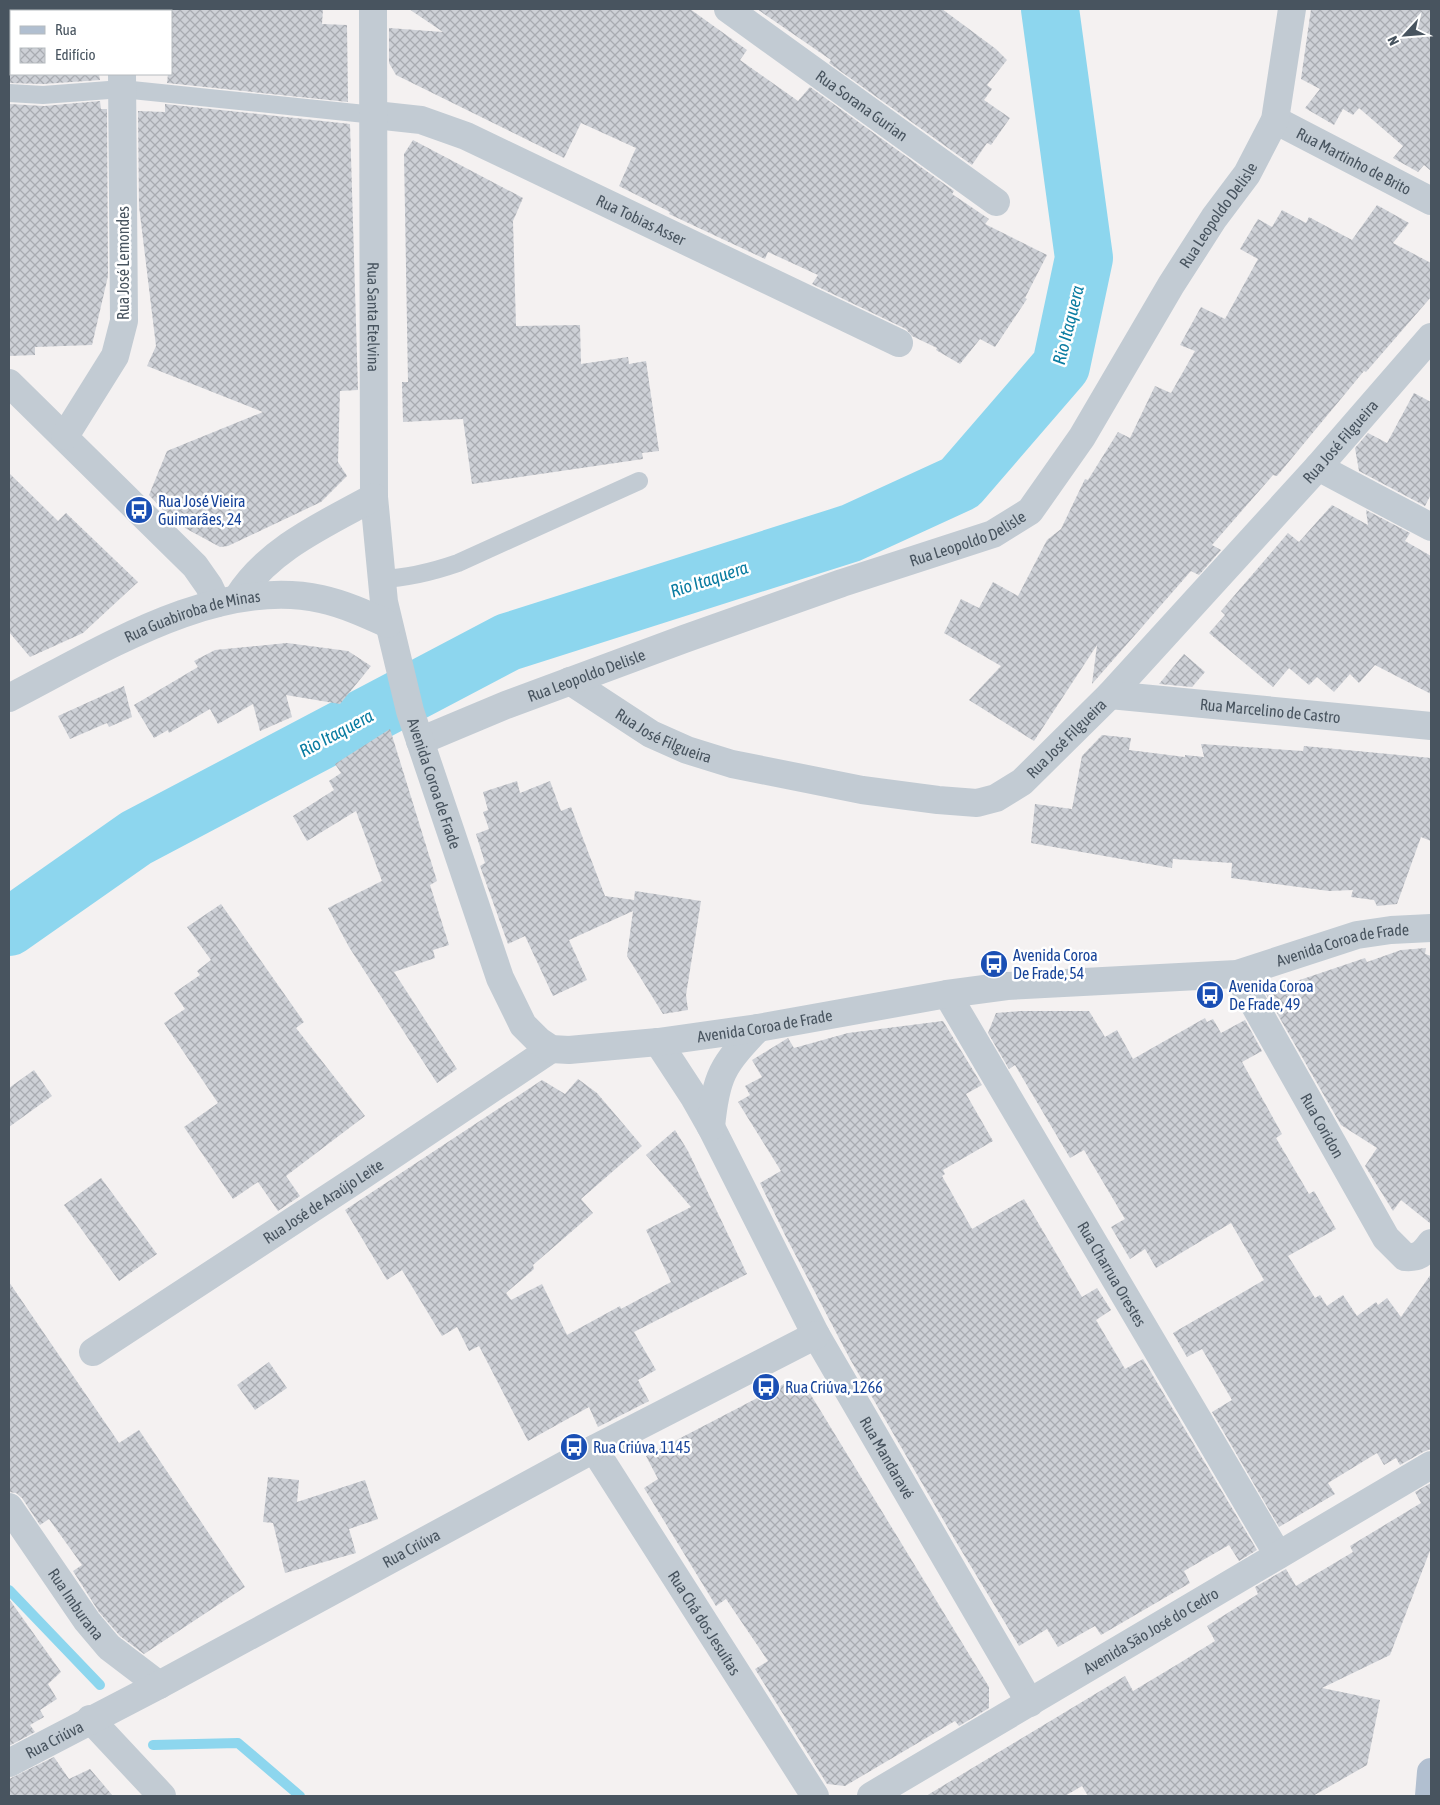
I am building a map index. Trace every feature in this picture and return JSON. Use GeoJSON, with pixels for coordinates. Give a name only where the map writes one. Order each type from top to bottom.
{"type":"FeatureCollection","features":[{"type":"Feature","properties":{"kind":"main road"},"geometry":{"type":"LineString","coordinates":[[1429,1796],[1431,1772]]}},
{"type":"Feature","properties":{"kind":"street","name":"Rua Santa Etelvina"},"geometry":{"type":"LineString","coordinates":[[373,9],[375,115],[374,497],[381,579],[391,635]]}},
{"type":"Feature","properties":{"kind":"street","name":"Rua Sorana Gurian"},"geometry":{"type":"LineString","coordinates":[[728,9],[996,202]]}},
{"type":"Feature","properties":{"kind":"street","name":"Rua Leopoldo Delisle"},"geometry":{"type":"LineString","coordinates":[[420,740],[570,682],[842,583],[993,534],[1030,511],[1082,437],[1170,285],[1214,218],[1247,174],[1275,120],[1292,9]]}},
{"type":"Feature","properties":{"kind":"street","name":"Rua José Lemondes"},"geometry":{"type":"LineString","coordinates":[[65,436],[115,356],[124,321],[122,81]]}},
{"type":"Feature","properties":{"kind":"street","name":"Rua Tobias Asser"},"geometry":{"type":"LineString","coordinates":[[375,115],[421,120],[466,136],[899,343]]}},
{"type":"Feature","properties":{"kind":"street","name":"Rua Martinho de Brito"},"geometry":{"type":"LineString","coordinates":[[1275,120],[1431,201]]}},
{"type":"Feature","properties":{"kind":"street","name":"Rua José Filgueira"},"geometry":{"type":"LineString","coordinates":[[570,682],[651,734],[687,750],[732,764],[862,790],[977,803],[996,798],[1022,782],[1110,695],[1318,467],[1431,337]]}},
{"type":"Feature","properties":{"kind":"street"},"geometry":{"type":"LineString","coordinates":[[9,383],[195,566],[209,586],[227,600],[264,563],[328,522],[374,497]]}},
{"type":"Feature","properties":{"kind":"street"},"geometry":{"type":"LineString","coordinates":[[1318,467],[1431,527]]}},
{"type":"Feature","properties":{"kind":"street","name":"Rua Guabiroba de Minas"},"geometry":{"type":"LineString","coordinates":[[9,698],[130,637],[227,600],[278,596],[319,598],[363,612],[391,635]]}},
{"type":"Feature","properties":{"kind":"street","name":"Avenida Coroa de Frade"},"geometry":{"type":"LineString","coordinates":[[391,635],[410,711],[500,978],[523,1025],[550,1049],[568,1050],[658,1042],[758,1028],[947,994],[1007,986],[1236,974],[1357,935],[1391,930],[1431,928]]}},
{"type":"Feature","properties":{"kind":"street","name":"Rua Marcelino de Castro"},"geometry":{"type":"LineString","coordinates":[[1110,695],[1431,726]]}},
{"type":"Feature","properties":{"kind":"street","name":"Rua Coridon"},"geometry":{"type":"LineString","coordinates":[[1236,974],[1386,1238],[1405,1257],[1415,1258],[1427,1248]]}},
{"type":"Feature","properties":{"kind":"street","name":"Rua Charrua Orestes"},"geometry":{"type":"LineString","coordinates":[[947,994],[1278,1555]]}},
{"type":"Feature","properties":{"kind":"street"},"geometry":{"type":"LineString","coordinates":[[711,1127],[714,1098],[721,1073],[732,1055],[758,1028]]}},
{"type":"Feature","properties":{"kind":"street","name":"Rua Mandaravé"},"geometry":{"type":"LineString","coordinates":[[658,1042],[694,1096],[711,1127],[816,1334],[1030,1703]]}},
{"type":"Feature","properties":{"kind":"street","name":"Rua José de Araújo Leite"},"geometry":{"type":"LineString","coordinates":[[93,1352],[291,1223],[550,1049]]}},
{"type":"Feature","properties":{"kind":"street","name":"Rua Criúva"},"geometry":{"type":"LineString","coordinates":[[9,1763],[151,1689],[594,1449],[816,1334]]}},
{"type":"Feature","properties":{"kind":"street","name":"Rua Chá dos Jesuítas"},"geometry":{"type":"LineString","coordinates":[[594,1449],[815,1796]]}},
{"type":"Feature","properties":{"kind":"street","name":"Avenida São José do Cedro"},"geometry":{"type":"LineString","coordinates":[[871,1796],[1431,1465]]}},
{"type":"Feature","properties":{"kind":"street","name":"Rua Imburana"},"geometry":{"type":"LineString","coordinates":[[9,1507],[87,1621],[109,1647],[151,1689]]}},
{"type":"Feature","properties":{"kind":"street"},"geometry":{"type":"LineString","coordinates":[[98,1716],[162,1796]]}},
{"type":"Feature","properties":{"kind":"lane"},"geometry":{"type":"LineString","coordinates":[[9,93],[43,95],[122,81],[375,115]]}},
{"type":"Feature","properties":{"kind":"lane"},"geometry":{"type":"LineString","coordinates":[[381,579],[425,574],[458,563],[638,481]]}},
{"type":"Feature","properties":{"kind":"building"},"geometry":{"type":"Polygon","coordinates":[[[323,9],[322,24],[347,25],[348,102],[167,83],[168,75],[172,75],[171,10],[323,9]]]}},
{"type":"Feature","properties":{"kind":"building"},"geometry":{"type":"Polygon","coordinates":[[[409,9],[690,9],[747,50],[740,60],[798,101],[810,87],[954,191],[952,194],[989,219],[985,224],[1047,255],[1025,298],[1027,299],[995,347],[980,339],[960,364],[936,350],[937,348],[912,336],[906,329],[812,284],[818,275],[768,252],[765,259],[669,214],[670,212],[619,186],[636,148],[581,123],[564,158],[396,75],[389,63],[389,28],[443,32],[409,9]]]}},
{"type":"Feature","properties":{"kind":"building"},"geometry":{"type":"Polygon","coordinates":[[[757,9],[942,9],[996,49],[1007,60],[987,85],[992,89],[984,100],[1010,118],[991,145],[987,143],[972,165],[829,63],[831,60],[757,9]]]}},
{"type":"Feature","properties":{"kind":"building"},"geometry":{"type":"Polygon","coordinates":[[[1311,9],[1431,9],[1431,171],[1424,165],[1418,172],[1393,158],[1403,146],[1359,108],[1353,115],[1343,109],[1334,125],[1305,108],[1320,89],[1301,79],[1311,9]]]}},
{"type":"Feature","properties":{"kind":"building"},"geometry":{"type":"Polygon","coordinates":[[[9,74],[99,75],[100,80],[43,84],[9,83],[9,74]]]}},
{"type":"Feature","properties":{"kind":"building"},"geometry":{"type":"Polygon","coordinates":[[[100,101],[101,109],[107,109],[108,276],[92,345],[35,347],[35,355],[9,356],[9,104],[44,106],[100,101]]]}},
{"type":"Feature","properties":{"kind":"building"},"geometry":{"type":"Polygon","coordinates":[[[165,104],[350,124],[358,390],[340,391],[338,462],[347,476],[321,502],[228,546],[220,547],[174,522],[149,495],[167,451],[263,412],[147,366],[156,346],[139,206],[138,111],[165,112],[165,104]]]}},
{"type":"Feature","properties":{"kind":"building"},"geometry":{"type":"Polygon","coordinates":[[[413,140],[523,198],[513,221],[516,326],[580,325],[581,364],[628,357],[629,364],[646,361],[659,451],[642,453],[643,459],[472,484],[463,419],[403,422],[402,382],[408,382],[404,154],[413,140]]]}},
{"type":"Feature","properties":{"kind":"building"},"geometry":{"type":"Polygon","coordinates":[[[1377,205],[1409,223],[1393,243],[1431,263],[1431,297],[1366,372],[1364,371],[1277,476],[1273,475],[1212,545],[1221,550],[1199,575],[1191,571],[1092,684],[1097,645],[1034,741],[969,700],[1001,666],[944,633],[961,599],[979,608],[993,582],[1018,596],[1047,540],[1061,529],[1085,479],[1088,480],[1118,432],[1130,438],[1155,386],[1171,393],[1195,351],[1180,345],[1201,307],[1225,319],[1258,259],[1240,249],[1258,219],[1272,227],[1282,210],[1306,223],[1309,217],[1352,240],[1377,205]]]}},
{"type":"Feature","properties":{"kind":"building"},"geometry":{"type":"Polygon","coordinates":[[[1414,393],[1431,402],[1431,494],[1425,506],[1359,471],[1355,448],[1368,433],[1387,443],[1414,393]]]}},
{"type":"Feature","properties":{"kind":"building"},"geometry":{"type":"Polygon","coordinates":[[[9,473],[58,521],[66,513],[138,582],[83,633],[30,657],[9,632],[9,473]]]}},
{"type":"Feature","properties":{"kind":"building"},"geometry":{"type":"Polygon","coordinates":[[[1332,505],[1368,525],[1366,510],[1410,533],[1405,541],[1431,556],[1431,694],[1375,665],[1359,683],[1350,674],[1334,692],[1317,677],[1309,685],[1289,668],[1273,687],[1209,633],[1225,615],[1221,611],[1288,533],[1299,542],[1332,505]]]}},
{"type":"Feature","properties":{"kind":"building"},"geometry":{"type":"Polygon","coordinates":[[[287,643],[348,651],[371,666],[340,704],[286,695],[292,717],[260,731],[253,704],[218,724],[210,709],[169,733],[168,730],[154,738],[134,705],[198,667],[194,661],[215,650],[287,643]]]}},
{"type":"Feature","properties":{"kind":"building"},"geometry":{"type":"Polygon","coordinates":[[[1184,654],[1205,672],[1192,687],[1159,684],[1184,654]]]}},
{"type":"Feature","properties":{"kind":"building"},"geometry":{"type":"Polygon","coordinates":[[[124,686],[132,717],[109,727],[107,723],[70,739],[58,716],[124,686]]]}},
{"type":"Feature","properties":{"kind":"building"},"geometry":{"type":"Polygon","coordinates":[[[390,729],[437,881],[430,885],[449,945],[433,950],[435,958],[394,972],[457,1069],[437,1083],[349,947],[328,908],[382,881],[356,811],[307,841],[293,816],[334,790],[329,781],[341,773],[335,764],[390,729]]]}},
{"type":"Feature","properties":{"kind":"building"},"geometry":{"type":"Polygon","coordinates":[[[1102,735],[1131,738],[1129,750],[1185,757],[1185,755],[1204,757],[1201,744],[1303,751],[1304,746],[1431,758],[1431,841],[1421,837],[1397,904],[1377,906],[1374,900],[1351,897],[1353,890],[1329,891],[1231,878],[1232,863],[1173,859],[1172,868],[1031,843],[1035,804],[1072,809],[1082,756],[1102,735]]]}},
{"type":"Feature","properties":{"kind":"building"},"geometry":{"type":"Polygon","coordinates":[[[517,781],[520,793],[550,781],[561,811],[571,807],[605,896],[634,900],[635,891],[701,901],[686,995],[688,1010],[663,1014],[627,956],[633,911],[569,940],[587,980],[553,996],[525,936],[508,944],[480,866],[485,863],[476,834],[489,829],[483,812],[488,810],[483,792],[517,781]]]}},
{"type":"Feature","properties":{"kind":"building"},"geometry":{"type":"Polygon","coordinates":[[[221,904],[304,1022],[296,1028],[365,1116],[286,1176],[300,1196],[278,1211],[258,1182],[233,1199],[184,1127],[218,1103],[164,1023],[185,1009],[174,993],[200,975],[197,971],[211,960],[187,927],[221,904]]]}},
{"type":"Feature","properties":{"kind":"building"},"geometry":{"type":"Polygon","coordinates":[[[1426,948],[1425,954],[1431,956],[1431,1224],[1401,1200],[1393,1211],[1365,1166],[1377,1148],[1341,1125],[1266,994],[1279,987],[1365,958],[1367,962],[1401,950],[1426,948]]]}},
{"type":"Feature","properties":{"kind":"building"},"geometry":{"type":"Polygon","coordinates":[[[1089,1011],[1105,1037],[1117,1030],[1133,1059],[1205,1018],[1207,1022],[1213,1019],[1221,1033],[1245,1020],[1262,1051],[1242,1062],[1282,1134],[1276,1138],[1309,1194],[1314,1191],[1336,1229],[1288,1256],[1315,1298],[1320,1295],[1327,1306],[1343,1295],[1357,1316],[1376,1302],[1378,1305],[1387,1298],[1401,1317],[1431,1274],[1431,1449],[1400,1465],[1396,1458],[1384,1465],[1377,1453],[1328,1483],[1335,1494],[1279,1527],[1212,1412],[1232,1400],[1202,1349],[1187,1357],[1173,1333],[1264,1280],[1231,1223],[1156,1268],[1145,1249],[1130,1259],[1111,1227],[1125,1219],[1084,1150],[1070,1158],[1015,1065],[1009,1069],[988,1033],[996,1013],[1089,1011]]]}},
{"type":"Feature","properties":{"kind":"building"},"geometry":{"type":"Polygon","coordinates":[[[943,1021],[982,1085],[966,1094],[993,1141],[943,1170],[945,1174],[942,1176],[972,1229],[1024,1199],[1082,1297],[1097,1288],[1111,1310],[1096,1320],[1125,1369],[1143,1359],[1257,1550],[1239,1561],[1229,1545],[1184,1571],[1190,1583],[1101,1635],[1095,1626],[1058,1647],[1047,1629],[1019,1646],[955,1540],[850,1359],[785,1235],[760,1183],[781,1171],[738,1102],[750,1095],[745,1086],[762,1077],[752,1060],[788,1038],[794,1048],[848,1033],[943,1021]]]}},
{"type":"Feature","properties":{"kind":"building"},"geometry":{"type":"Polygon","coordinates":[[[34,1070],[52,1096],[9,1127],[9,1088],[34,1070]]]}},
{"type":"Feature","properties":{"kind":"building"},"geometry":{"type":"Polygon","coordinates":[[[578,1079],[597,1093],[642,1146],[581,1199],[593,1213],[533,1265],[534,1269],[506,1293],[511,1300],[542,1284],[567,1335],[620,1306],[621,1309],[671,1282],[646,1230],[691,1207],[646,1155],[675,1130],[688,1151],[747,1274],[634,1332],[656,1370],[638,1380],[649,1401],[598,1427],[589,1407],[528,1441],[479,1346],[469,1351],[457,1327],[442,1336],[402,1270],[387,1280],[345,1210],[542,1080],[565,1094],[578,1079]]]}},
{"type":"Feature","properties":{"kind":"building"},"geometry":{"type":"Polygon","coordinates":[[[101,1178],[157,1254],[119,1281],[64,1205],[101,1178]]]}},
{"type":"Feature","properties":{"kind":"building"},"geometry":{"type":"Polygon","coordinates":[[[9,1282],[119,1443],[139,1430],[245,1587],[144,1654],[120,1636],[99,1612],[73,1571],[82,1565],[49,1519],[40,1525],[22,1498],[16,1493],[9,1492],[9,1282]]]}},
{"type":"Feature","properties":{"kind":"building"},"geometry":{"type":"Polygon","coordinates":[[[269,1362],[287,1388],[255,1410],[237,1385],[269,1362]]]}},
{"type":"Feature","properties":{"kind":"building"},"geometry":{"type":"Polygon","coordinates":[[[803,1382],[989,1687],[989,1708],[959,1726],[955,1721],[845,1786],[827,1784],[755,1669],[768,1661],[726,1599],[716,1606],[644,1488],[658,1479],[646,1456],[784,1384],[803,1382]]]}},
{"type":"Feature","properties":{"kind":"building"},"geometry":{"type":"Polygon","coordinates":[[[268,1477],[299,1480],[297,1502],[365,1480],[378,1519],[349,1529],[356,1553],[285,1573],[273,1523],[263,1522],[268,1477]]]}},
{"type":"Feature","properties":{"kind":"building"},"geometry":{"type":"Polygon","coordinates":[[[1431,1483],[1431,1548],[1390,1655],[1322,1688],[1380,1700],[1367,1765],[1313,1796],[1088,1796],[1082,1786],[1065,1796],[926,1796],[1125,1676],[1133,1691],[1178,1664],[1215,1641],[1207,1626],[1258,1594],[1255,1587],[1286,1569],[1296,1586],[1353,1552],[1350,1546],[1421,1503],[1415,1492],[1431,1483]]]}},
{"type":"Feature","properties":{"kind":"building"},"geometry":{"type":"Polygon","coordinates":[[[9,1599],[61,1672],[48,1684],[57,1699],[40,1710],[44,1717],[30,1725],[35,1732],[9,1746],[9,1599]]]}},
{"type":"Feature","properties":{"kind":"building"},"geometry":{"type":"Polygon","coordinates":[[[54,1757],[69,1779],[90,1769],[113,1796],[9,1796],[9,1779],[54,1757]]]}},
{"type":"Feature","properties":{"kind":"waterway","name":"Rio Itaquera"},"geometry":{"type":"LineString","coordinates":[[9,927],[136,838],[508,642],[851,533],[960,483],[1061,366],[1084,258],[1050,9]]}},
{"type":"Feature","properties":{"kind":"waterway"},"geometry":{"type":"LineString","coordinates":[[9,1590],[100,1685]]}},
{"type":"Feature","properties":{"kind":"waterway"},"geometry":{"type":"LineString","coordinates":[[153,1745],[238,1743],[300,1796]]}},
{"type":"Feature","properties":{"kind":"place","name":"Rua José Vieira Guimarães, 24"},"geometry":{"type":"Point","coordinates":[139,510]}},
{"type":"Feature","properties":{"kind":"place","name":"Avenida Coroa De Frade, 54"},"geometry":{"type":"Point","coordinates":[994,964]}},
{"type":"Feature","properties":{"kind":"place","name":"Avenida Coroa De Frade, 49"},"geometry":{"type":"Point","coordinates":[1210,995]}},
{"type":"Feature","properties":{"kind":"place","name":"Rua Criúva, 1266"},"geometry":{"type":"Point","coordinates":[766,1387]}},
{"type":"Feature","properties":{"kind":"place","name":"Rua Criúva, 1145"},"geometry":{"type":"Point","coordinates":[574,1447]}}]}
